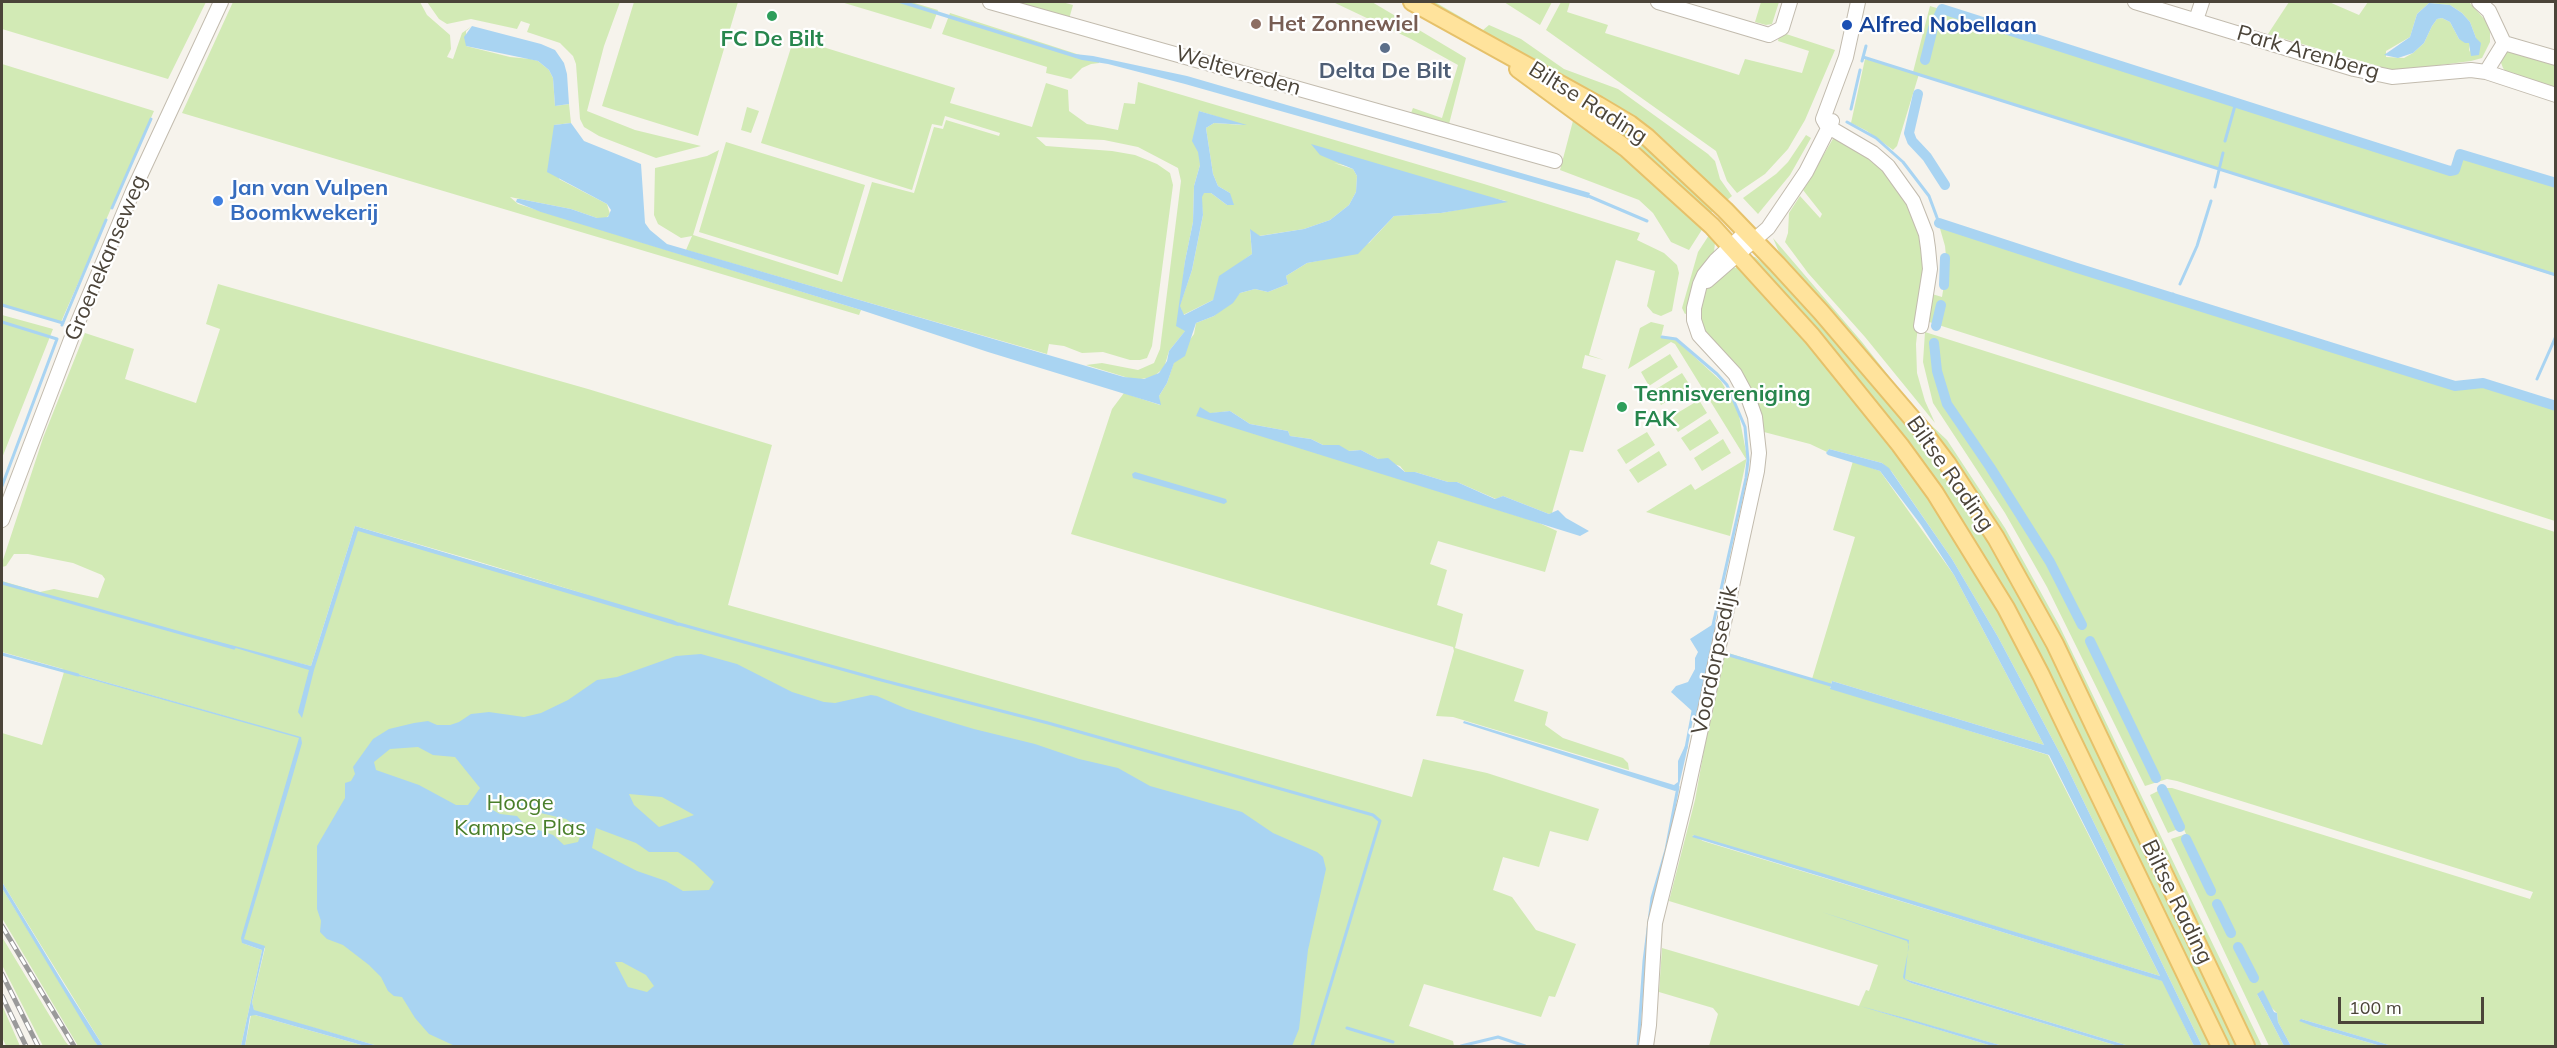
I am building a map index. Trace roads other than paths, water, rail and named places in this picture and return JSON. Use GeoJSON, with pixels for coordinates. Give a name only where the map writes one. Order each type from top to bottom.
{"type":"FeatureCollection","features":[{"type":"Feature","properties":{"kind":"main road","name":"Biltse Rading"},"geometry":{"type":"LineString","coordinates":[[1412,2],[1630,124],[1682,168],[1750,237],[1821,312],[1922,430],[1947,463],[1996,538],[2030,597],[2074,683],[2083,707],[2246,1047]]}},
{"type":"Feature","properties":{"kind":"main road","name":"Biltse Rading"},"geometry":{"type":"LineString","coordinates":[[1482,41],[1627,150],[1687,203],[1792,312],[1900,445],[1972,550],[2042,675],[2220,1047]]}},
{"type":"Feature","properties":{"kind":"street","name":"Groenekanseweg"},"geometry":{"type":"LineString","coordinates":[[2,520],[65,355],[122,218],[169,110],[221,2]]}},
{"type":"Feature","properties":{"kind":"street","name":"Weltevreden"},"geometry":{"type":"LineString","coordinates":[[990,2],[1555,161]]}},
{"type":"Feature","properties":{"kind":"street"},"geometry":{"type":"LineString","coordinates":[[1658,2],[1769,35],[1782,28],[1790,2]]}},
{"type":"Feature","properties":{"kind":"street"},"geometry":{"type":"LineString","coordinates":[[1858,2],[1846,57],[1824,119],[1832,129],[1873,153],[1888,166],[1913,201],[1926,234],[1930,269],[1921,326]]}},
{"type":"Feature","properties":{"kind":"street","name":"Park Arenberg"},"geometry":{"type":"LineString","coordinates":[[2135,2],[2380,76],[2471,70],[2486,72],[2556,95]]}},
{"type":"Feature","properties":{"kind":"street"},"geometry":{"type":"LineString","coordinates":[[2196,20],[2202,2]]}},
{"type":"Feature","properties":{"kind":"street"},"geometry":{"type":"LineString","coordinates":[[2479,2],[2489,12],[2504,43],[2556,58]]}},
{"type":"Feature","properties":{"kind":"street"},"geometry":{"type":"LineString","coordinates":[[2486,72],[2504,43]]}},
{"type":"Feature","properties":{"kind":"street","name":"Voordorpsedijk"},"geometry":{"type":"LineString","coordinates":[[1646,1047],[1655,923],[1687,791],[1759,453],[1755,417],[1749,400],[1735,374],[1700,335],[1694,320],[1694,308],[1704,275],[1750,237],[1768,228],[1796,189],[1832,129]]}},
{"type":"Feature","properties":{"kind":"water"},"geometry":{"type":"Polygon","coordinates":[[[896,2],[908,2],[1075,54],[1187,76],[1590,193],[1588,198],[1185,84],[1108,64],[1082,60],[896,2]]]}},
{"type":"Feature","properties":{"kind":"water"},"geometry":{"type":"Polygon","coordinates":[[[2429,3],[2450,5],[2462,13],[2470,22],[2476,38],[2481,43],[2479,55],[2471,56],[2469,43],[2459,39],[2450,22],[2442,18],[2437,19],[2424,43],[2413,53],[2398,58],[2384,55],[2410,37],[2417,14],[2429,3]]]}},
{"type":"Feature","properties":{"kind":"water"},"geometry":{"type":"Polygon","coordinates":[[[472,26],[541,44],[555,50],[564,63],[567,74],[569,104],[555,106],[553,78],[549,70],[538,61],[466,46],[464,37],[472,26]]]}},
{"type":"Feature","properties":{"kind":"water"},"geometry":{"type":"Polygon","coordinates":[[[1199,111],[1247,125],[1214,123],[1206,128],[1213,174],[1218,186],[1230,193],[1234,205],[1227,205],[1211,193],[1204,193],[1202,197],[1203,215],[1192,270],[1180,306],[1184,315],[1213,300],[1219,276],[1252,254],[1250,229],[1260,236],[1304,229],[1330,220],[1349,205],[1356,192],[1357,176],[1353,169],[1320,155],[1311,144],[1508,202],[1441,213],[1394,216],[1358,254],[1307,263],[1286,276],[1288,284],[1268,292],[1255,289],[1240,293],[1233,303],[1214,316],[1196,323],[1185,356],[1174,363],[1167,383],[1159,396],[1161,405],[541,212],[516,202],[520,199],[571,209],[597,218],[608,217],[611,210],[607,204],[547,172],[554,125],[571,123],[584,141],[641,164],[645,223],[667,244],[1124,377],[1144,379],[1159,373],[1167,361],[1169,351],[1185,331],[1176,326],[1193,222],[1194,186],[1200,165],[1198,152],[1192,141],[1199,111]]]}},
{"type":"Feature","properties":{"kind":"water"},"geometry":{"type":"Polygon","coordinates":[[[1200,407],[1210,413],[1230,411],[1250,424],[1288,431],[1290,436],[1311,439],[1323,445],[1339,445],[1349,451],[1361,450],[1378,459],[1388,458],[1405,472],[1415,472],[1448,482],[1457,482],[1495,499],[1503,496],[1549,514],[1558,510],[1566,518],[1589,531],[1580,536],[1196,416],[1200,407]]]}},
{"type":"Feature","properties":{"kind":"water"},"geometry":{"type":"Polygon","coordinates":[[[1829,449],[1882,463],[1889,468],[1952,559],[1998,637],[2065,763],[2202,1046],[2194,1046],[2162,981],[1692,837],[1694,835],[2160,976],[2049,755],[1830,689],[1832,681],[2044,745],[1954,575],[1921,525],[1880,471],[1828,455],[1826,453],[1829,449]]]}},
{"type":"Feature","properties":{"kind":"water"},"geometry":{"type":"Polygon","coordinates":[[[1135,472],[1226,499],[1227,502],[1224,504],[1133,478],[1132,474],[1135,472]]]}},
{"type":"Feature","properties":{"kind":"water"},"geometry":{"type":"Polygon","coordinates":[[[355,526],[681,624],[678,626],[358,531],[314,670],[302,718],[298,712],[309,670],[189,634],[311,666],[355,526]]]}},
{"type":"Feature","properties":{"kind":"water"},"geometry":{"type":"Polygon","coordinates":[[[1718,621],[1695,720],[1692,711],[1671,692],[1676,686],[1688,682],[1695,669],[1695,658],[1698,652],[1690,639],[1718,621]]]}},
{"type":"Feature","properties":{"kind":"water","name":"Hooge Kampse Plas"},"geometry":{"type":"Polygon","coordinates":[[[701,654],[737,664],[792,692],[824,702],[835,703],[871,695],[877,696],[907,709],[1035,744],[1079,759],[1118,768],[1150,786],[1242,812],[1273,833],[1317,852],[1323,857],[1326,869],[1308,950],[1299,1029],[1292,1046],[455,1046],[429,1034],[415,1018],[402,997],[394,996],[388,991],[381,977],[369,965],[343,945],[327,939],[320,932],[321,921],[317,909],[317,846],[345,798],[345,783],[351,781],[355,774],[353,767],[373,739],[389,729],[428,721],[437,725],[450,725],[471,714],[489,712],[524,717],[541,713],[568,700],[597,680],[617,677],[676,656],[701,654]],[[418,747],[390,749],[374,762],[376,770],[419,785],[456,805],[468,805],[480,788],[455,757],[433,755],[418,747]],[[629,794],[634,805],[659,827],[694,815],[662,797],[629,794]],[[504,796],[494,803],[491,809],[500,814],[517,816],[525,825],[553,835],[564,845],[578,842],[582,831],[566,819],[528,810],[504,796]],[[596,828],[592,848],[637,871],[666,881],[683,891],[709,890],[714,882],[678,852],[649,852],[636,843],[596,828]],[[615,962],[628,987],[647,992],[654,986],[646,975],[622,962],[615,962]]]}},
{"type":"Feature","properties":{"kind":"water"},"geometry":{"type":"Polygon","coordinates":[[[75,675],[301,737],[302,743],[244,939],[265,946],[252,1002],[254,1010],[378,1046],[365,1046],[255,1015],[250,1016],[245,1046],[241,1046],[262,950],[242,943],[241,938],[299,738],[75,675]]]}},
{"type":"Feature","properties":{"kind":"water"},"geometry":{"type":"Polygon","coordinates":[[[1464,721],[1674,785],[1678,782],[1678,761],[1685,746],[1688,746],[1678,790],[1675,791],[1463,723],[1464,721]]]}},
{"type":"Feature","properties":{"kind":"water"},"geometry":{"type":"Polygon","coordinates":[[[2,882],[103,1046],[98,1046],[93,1039],[2,888],[2,882]]]}},
{"type":"Feature","properties":{"kind":"water"},"geometry":{"type":"Polygon","coordinates":[[[1822,912],[1909,940],[1909,945],[1907,941],[1822,912]]]}},
{"type":"Feature","properties":{"kind":"water"},"geometry":{"type":"Polygon","coordinates":[[[1908,953],[1905,979],[2129,1046],[2118,1046],[1911,983],[1904,979],[1903,977],[1908,953]]]}},
{"type":"Feature","properties":{"kind":"water"},"geometry":{"type":"Polygon","coordinates":[[[2263,990],[2274,1012],[2277,1013],[2278,1022],[2291,1046],[2284,1046],[2257,994],[2263,990]]]}},
{"type":"Feature","properties":{"kind":"water"},"geometry":{"type":"Polygon","coordinates":[[[1860,1006],[1909,1019],[2003,1046],[1992,1046],[1860,1006]]]}},
{"type":"Feature","properties":{"kind":"water"},"geometry":{"type":"Polygon","coordinates":[[[2301,1019],[2392,1046],[2381,1046],[2315,1027],[2299,1021],[2301,1019]]]}},
{"type":"Feature","properties":{"kind":"waterway"},"geometry":{"type":"LineString","coordinates":[[1925,60],[1933,28],[1942,9],[2450,171],[2455,170],[2460,154],[2556,183]]}},
{"type":"Feature","properties":{"kind":"waterway"},"geometry":{"type":"LineString","coordinates":[[1862,61],[1866,46]]}},
{"type":"Feature","properties":{"kind":"waterway"},"geometry":{"type":"LineString","coordinates":[[1863,57],[2556,275]]}},
{"type":"Feature","properties":{"kind":"waterway"},"geometry":{"type":"LineString","coordinates":[[1851,109],[1860,70]]}},
{"type":"Feature","properties":{"kind":"waterway"},"geometry":{"type":"LineString","coordinates":[[1918,94],[1909,133],[1912,141],[1927,157],[1945,185]]}},
{"type":"Feature","properties":{"kind":"waterway"},"geometry":{"type":"LineString","coordinates":[[2225,141],[2236,102]]}},
{"type":"Feature","properties":{"kind":"waterway"},"geometry":{"type":"LineString","coordinates":[[112,208],[151,119]]}},
{"type":"Feature","properties":{"kind":"waterway"},"geometry":{"type":"LineString","coordinates":[[1847,122],[1876,138],[1903,162],[1929,196],[1939,223]]}},
{"type":"Feature","properties":{"kind":"waterway"},"geometry":{"type":"LineString","coordinates":[[2215,187],[2223,153]]}},
{"type":"Feature","properties":{"kind":"waterway"},"geometry":{"type":"LineString","coordinates":[[1586,195],[1647,221]]}},
{"type":"Feature","properties":{"kind":"waterway"},"geometry":{"type":"LineString","coordinates":[[2180,284],[2197,246],[2211,201]]}},
{"type":"Feature","properties":{"kind":"waterway"},"geometry":{"type":"LineString","coordinates":[[62,325],[106,220]]}},
{"type":"Feature","properties":{"kind":"waterway"},"geometry":{"type":"LineString","coordinates":[[1939,223],[2455,386],[2483,383],[2556,406]]}},
{"type":"Feature","properties":{"kind":"waterway"},"geometry":{"type":"LineString","coordinates":[[1944,285],[1945,258]]}},
{"type":"Feature","properties":{"kind":"waterway"},"geometry":{"type":"LineString","coordinates":[[2,305],[63,323]]}},
{"type":"Feature","properties":{"kind":"waterway"},"geometry":{"type":"LineString","coordinates":[[1936,326],[1941,305]]}},
{"type":"Feature","properties":{"kind":"waterway"},"geometry":{"type":"LineString","coordinates":[[2,322],[57,339],[2,486]]}},
{"type":"Feature","properties":{"kind":"waterway"},"geometry":{"type":"LineString","coordinates":[[2537,379],[2556,336]]}},
{"type":"Feature","properties":{"kind":"waterway"},"geometry":{"type":"LineString","coordinates":[[1662,337],[1676,339],[1717,374],[1727,385],[1745,427],[1748,460],[1746,478],[1713,625]]}},
{"type":"Feature","properties":{"kind":"waterway"},"geometry":{"type":"LineString","coordinates":[[1934,343],[1937,371],[1947,404],[2050,562],[2082,625]]}},
{"type":"Feature","properties":{"kind":"waterway"},"geometry":{"type":"LineString","coordinates":[[2,583],[234,648]]}},
{"type":"Feature","properties":{"kind":"waterway"},"geometry":{"type":"LineString","coordinates":[[679,624],[1048,723],[1373,815],[1380,821],[1312,1046]]}},
{"type":"Feature","properties":{"kind":"waterway"},"geometry":{"type":"LineString","coordinates":[[2090,641],[2156,778]]}},
{"type":"Feature","properties":{"kind":"waterway"},"geometry":{"type":"LineString","coordinates":[[2,654],[78,675]]}},
{"type":"Feature","properties":{"kind":"waterway"},"geometry":{"type":"LineString","coordinates":[[1729,655],[1834,686]]}},
{"type":"Feature","properties":{"kind":"waterway"},"geometry":{"type":"LineString","coordinates":[[1686,748],[1693,711]]}},
{"type":"Feature","properties":{"kind":"waterway"},"geometry":{"type":"LineString","coordinates":[[1638,1046],[1644,961],[1652,898],[1666,850],[1678,787]]}},
{"type":"Feature","properties":{"kind":"waterway"},"geometry":{"type":"LineString","coordinates":[[2162,789],[2180,827]]}},
{"type":"Feature","properties":{"kind":"waterway"},"geometry":{"type":"LineString","coordinates":[[2186,839],[2211,891]]}},
{"type":"Feature","properties":{"kind":"waterway"},"geometry":{"type":"LineString","coordinates":[[2217,904],[2231,933]]}},
{"type":"Feature","properties":{"kind":"waterway"},"geometry":{"type":"LineString","coordinates":[[2238,947],[2254,978]]}},
{"type":"Feature","properties":{"kind":"waterway"},"geometry":{"type":"LineString","coordinates":[[1347,1028],[1393,1042]]}},
{"type":"Feature","properties":{"kind":"waterway"},"geometry":{"type":"LineString","coordinates":[[1461,1046],[1498,1037],[1525,1046]]}},
{"type":"Feature","properties":{"kind":"railway"},"geometry":{"type":"LineString","coordinates":[[2,926],[74,1046]]}},
{"type":"Feature","properties":{"kind":"railway"},"geometry":{"type":"LineString","coordinates":[[2,974],[38,1046]]}},
{"type":"Feature","properties":{"kind":"railway"},"geometry":{"type":"LineString","coordinates":[[2,996],[26,1046]]}},
{"type":"Feature","properties":{"kind":"place","name":"FC De Bilt"},"geometry":{"type":"Point","coordinates":[772,16]}},
{"type":"Feature","properties":{"kind":"place","name":"Het Zonnewiel"},"geometry":{"type":"Point","coordinates":[1256,24]}},
{"type":"Feature","properties":{"kind":"place","name":"Alfred Nobellaan"},"geometry":{"type":"Point","coordinates":[1847,25]}},
{"type":"Feature","properties":{"kind":"place","name":"Delta De Bilt"},"geometry":{"type":"Point","coordinates":[1385,48]}},
{"type":"Feature","properties":{"kind":"place","name":"Jan van Vulpen Boomkwekerij"},"geometry":{"type":"Point","coordinates":[218,201]}},
{"type":"Feature","properties":{"kind":"place","name":"Tennisvereniging FAK"},"geometry":{"type":"Point","coordinates":[1622,407]}}]}
